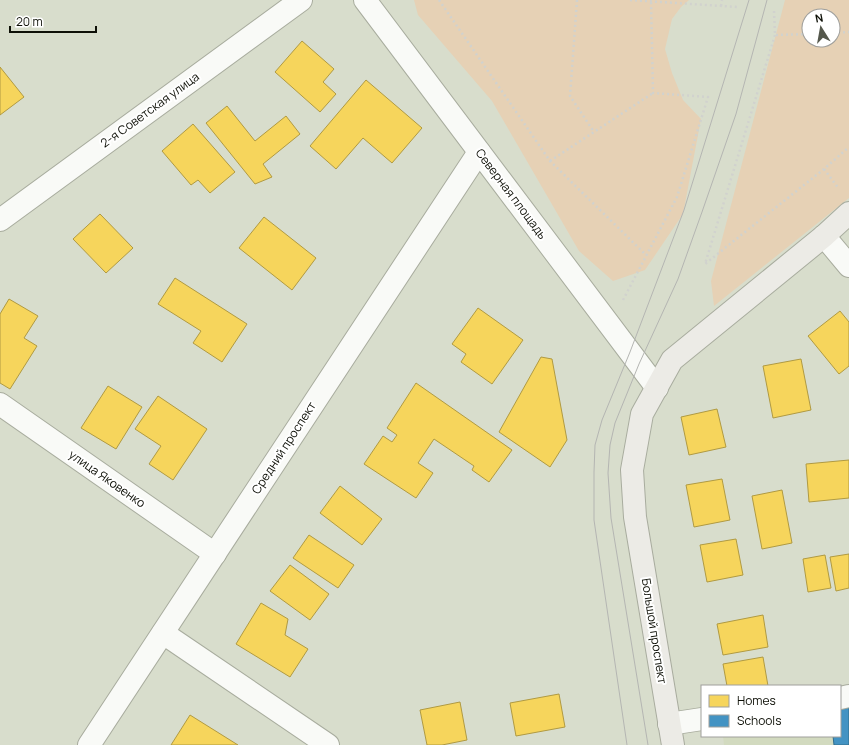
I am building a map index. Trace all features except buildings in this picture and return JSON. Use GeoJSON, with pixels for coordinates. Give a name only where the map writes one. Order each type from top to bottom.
{"type":"FeatureCollection","features":[{"type":"Feature","properties":{"kind":"main road"},"geometry":{"type":"LineString","coordinates":[[657,388],[672,360],[849,214]]}},
{"type":"Feature","properties":{"kind":"main road","name":"Большой проспект"},"geometry":{"type":"LineString","coordinates":[[657,388],[642,414],[632,470],[635,517],[673,745]]}},
{"type":"Feature","properties":{"kind":"street","name":"2-я Советская улица"},"geometry":{"type":"LineString","coordinates":[[2,212],[301,0]]}},
{"type":"Feature","properties":{"kind":"street","name":"Северная площадь"},"geometry":{"type":"LineString","coordinates":[[365,0],[657,388]]}},
{"type":"Feature","properties":{"kind":"street","name":"Средний проспект"},"geometry":{"type":"LineString","coordinates":[[89,745],[479,152]]}},
{"type":"Feature","properties":{"kind":"street"},"geometry":{"type":"LineString","coordinates":[[824,236],[849,266]]}},
{"type":"Feature","properties":{"kind":"street","name":"улица Яковенко"},"geometry":{"type":"LineString","coordinates":[[0,404],[215,554]]}},
{"type":"Feature","properties":{"kind":"street"},"geometry":{"type":"LineString","coordinates":[[163,633],[328,745]]}},
{"type":"Feature","properties":{"kind":"street"},"geometry":{"type":"LineString","coordinates":[[669,724],[701,719]]}},
{"type":"Feature","properties":{"kind":"path"},"geometry":{"type":"LineString","coordinates":[[439,0],[550,162],[646,255]]}},
{"type":"Feature","properties":{"kind":"path"},"geometry":{"type":"LineString","coordinates":[[577,0],[570,96],[594,132]]}},
{"type":"Feature","properties":{"kind":"path"},"geometry":{"type":"LineString","coordinates":[[630,0],[737,7]]}},
{"type":"Feature","properties":{"kind":"path"},"geometry":{"type":"LineString","coordinates":[[721,6],[722,0]]}},
{"type":"Feature","properties":{"kind":"path"},"geometry":{"type":"LineString","coordinates":[[651,1],[653,92]]}},
{"type":"Feature","properties":{"kind":"path"},"geometry":{"type":"LineString","coordinates":[[774,11],[775,35],[705,264],[824,169],[849,147]]}},
{"type":"Feature","properties":{"kind":"path"},"geometry":{"type":"LineString","coordinates":[[775,35],[801,34]]}},
{"type":"Feature","properties":{"kind":"path"},"geometry":{"type":"LineString","coordinates":[[550,162],[653,92],[708,97],[677,198],[610,325]]}},
{"type":"Feature","properties":{"kind":"path"},"geometry":{"type":"LineString","coordinates":[[824,169],[840,191]]}},
{"type":"Feature","properties":{"kind":"shaded area"},"geometry":{"type":"Polygon","coordinates":[[[414,0],[689,0],[681,7],[672,19],[665,49],[672,73],[683,100],[701,119],[683,214],[645,270],[613,281],[579,251],[492,101],[418,15],[414,0]]]}},
{"type":"Feature","properties":{"kind":"shaded area"},"geometry":{"type":"Polygon","coordinates":[[[785,0],[849,0],[849,198],[714,306],[711,281],[785,0]]]}},
{"type":"Feature","properties":{"kind":"shaded area"},"geometry":{"type":"Polygon","coordinates":[[[723,737],[841,737],[849,745],[724,745],[723,737]]]}},
{"type":"Feature","properties":{"kind":"tram line"},"geometry":{"type":"LineString","coordinates":[[627,745],[594,520],[595,445],[602,420],[630,352],[684,210],[749,0]]}},
{"type":"Feature","properties":{"kind":"tram line"},"geometry":{"type":"LineString","coordinates":[[648,745],[611,518],[608,473],[610,445],[615,423],[639,364],[678,279],[702,212],[736,114],[767,0]]}}]}
